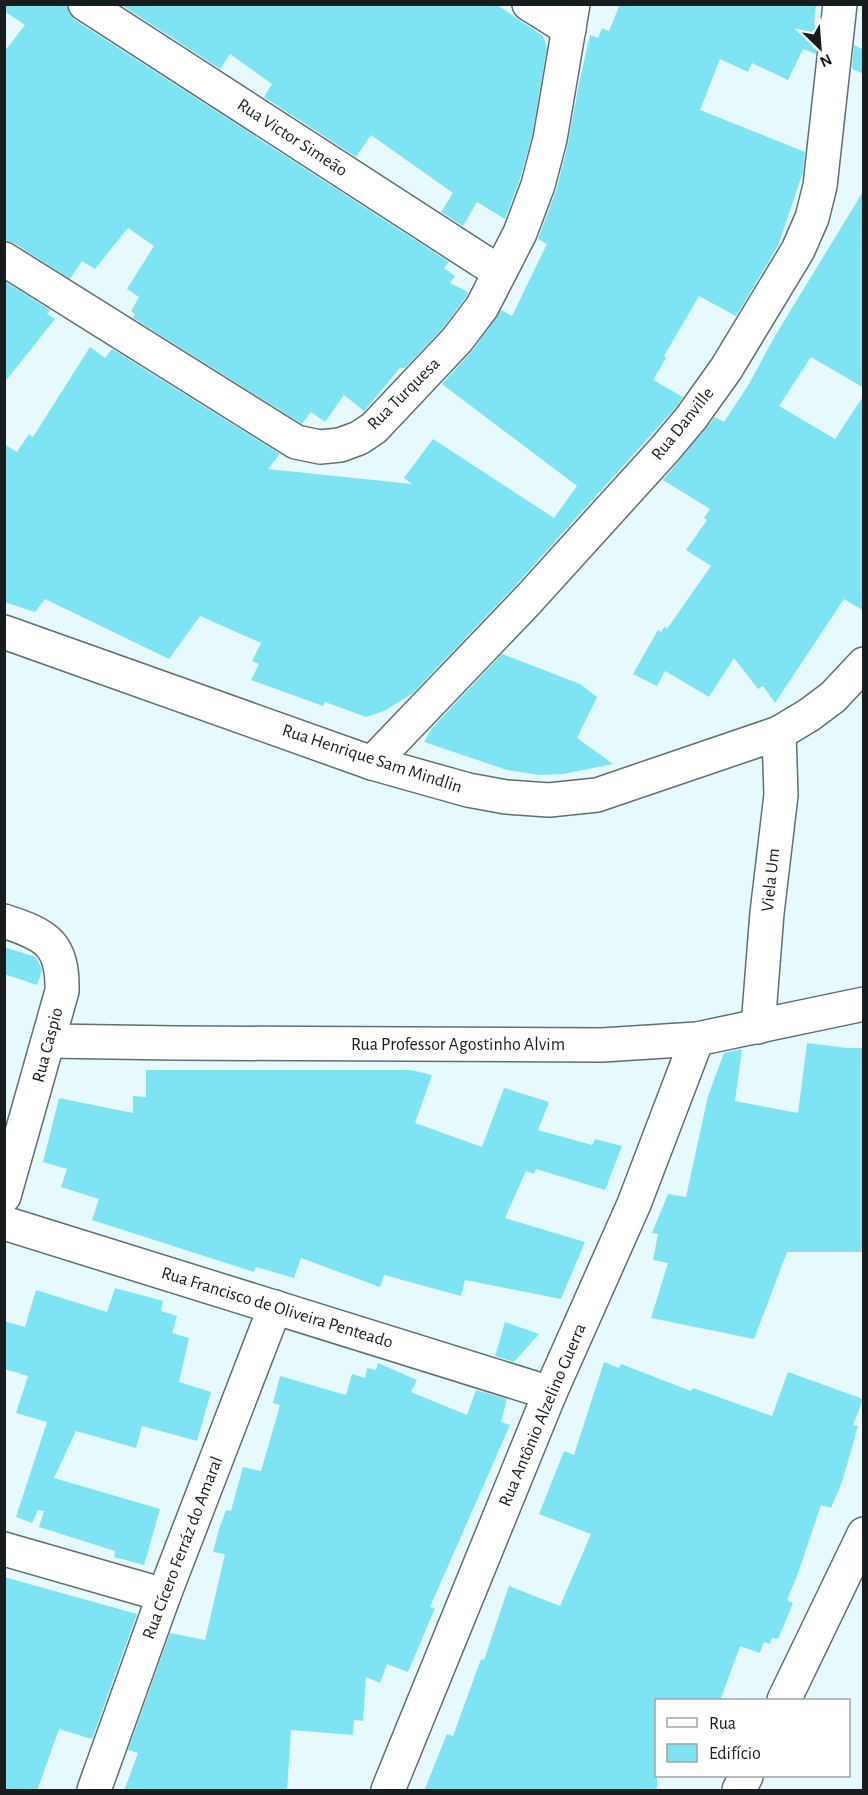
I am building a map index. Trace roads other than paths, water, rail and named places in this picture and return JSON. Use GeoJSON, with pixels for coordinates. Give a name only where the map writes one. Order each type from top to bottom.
{"type":"FeatureCollection","features":[{"type":"Feature","properties":{"kind":"street","name":"Rua Victor Simeão"},"geometry":{"type":"LineString","coordinates":[[85,4],[499,272]]}},
{"type":"Feature","properties":{"kind":"street"},"geometry":{"type":"LineString","coordinates":[[529,4],[571,17]]}},
{"type":"Feature","properties":{"kind":"street","name":"Rua Danville"},"geometry":{"type":"LineString","coordinates":[[372,763],[528,600],[665,449],[691,418],[732,359],[798,250],[812,218],[820,186],[840,4]]}},
{"type":"Feature","properties":{"kind":"street","name":"Rua Turquesa"},"geometry":{"type":"LineString","coordinates":[[4,259],[296,442],[320,447],[340,445],[359,438],[374,428],[457,340],[482,307],[520,233],[538,185],[550,139],[571,17]]}},
{"type":"Feature","properties":{"kind":"street","name":"Rua Henrique Sam Mindlin"},"geometry":{"type":"LineString","coordinates":[[4,632],[372,763],[468,790],[506,798],[549,800],[597,795],[779,733],[809,716],[833,698],[864,664]]}},
{"type":"Feature","properties":{"kind":"street","name":"Viela Um"},"geometry":{"type":"LineString","coordinates":[[758,1026],[767,913],[781,795],[779,733]]}},
{"type":"Feature","properties":{"kind":"street","name":"Rua Caspio"},"geometry":{"type":"LineString","coordinates":[[4,921],[25,928],[44,939],[57,952],[63,971],[62,991],[49,1041],[4,1196]]}},
{"type":"Feature","properties":{"kind":"street","name":"Rua Professor Agostinho Alvim"},"geometry":{"type":"LineString","coordinates":[[49,1041],[175,1044],[602,1045],[697,1039],[864,1004]]}},
{"type":"Feature","properties":{"kind":"street","name":"Rua Antônio Alzelino Guerra"},"geometry":{"type":"LineString","coordinates":[[388,1791],[550,1393],[634,1204],[697,1039]]}},
{"type":"Feature","properties":{"kind":"street","name":"Rua Francisco de Oliveira Penteado"},"geometry":{"type":"LineString","coordinates":[[4,1222],[550,1393]]}},
{"type":"Feature","properties":{"kind":"street","name":"Rua Cícero Ferráz do Amaral"},"geometry":{"type":"LineString","coordinates":[[94,1791],[164,1595],[274,1307]]}},
{"type":"Feature","properties":{"kind":"street"},"geometry":{"type":"LineString","coordinates":[[785,1699],[864,1534]]}},
{"type":"Feature","properties":{"kind":"street"},"geometry":{"type":"LineString","coordinates":[[4,1549],[164,1595]]}},
{"type":"Feature","properties":{"kind":"street"},"geometry":{"type":"LineString","coordinates":[[739,1791],[746,1777]]}}]}
